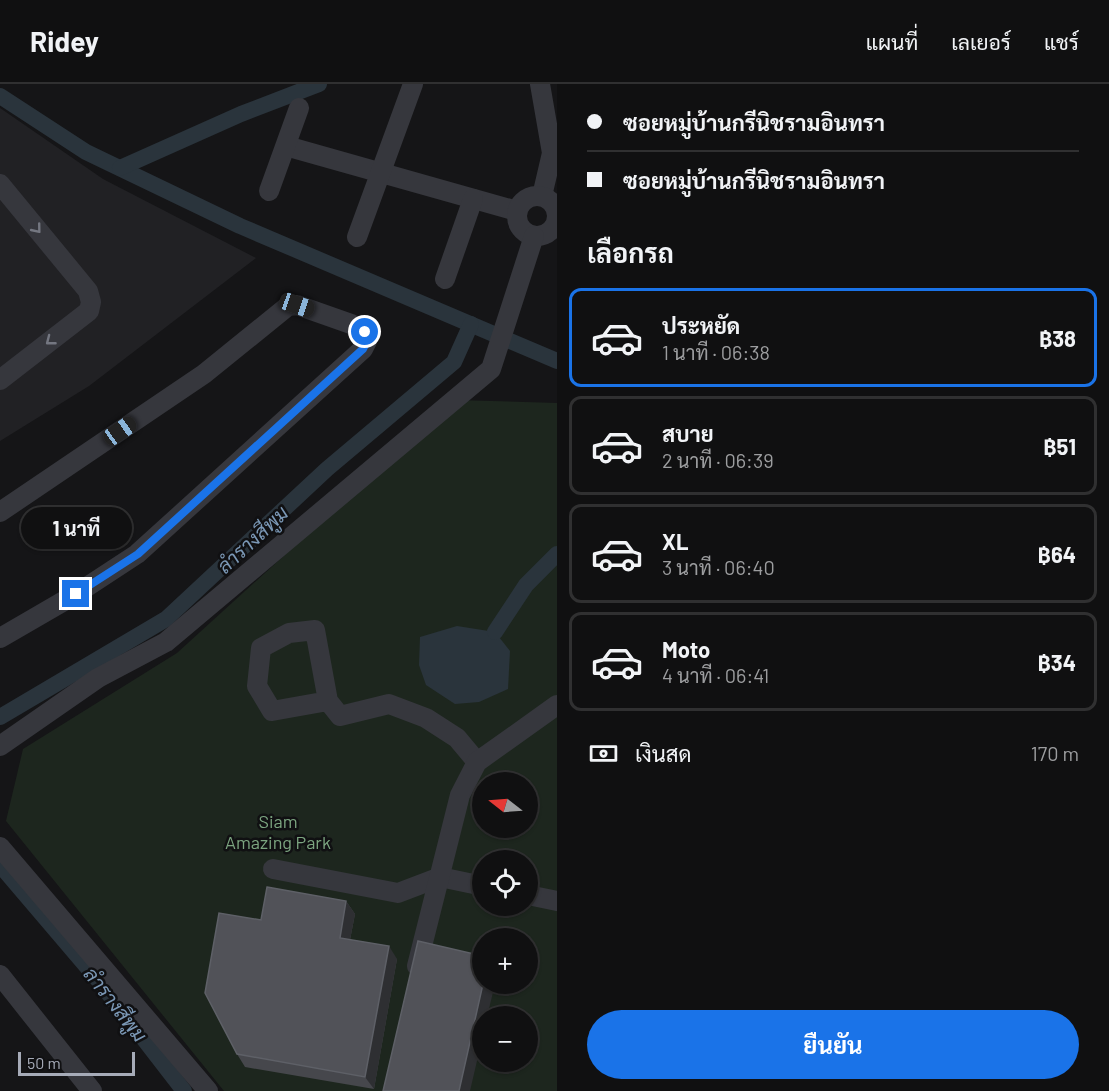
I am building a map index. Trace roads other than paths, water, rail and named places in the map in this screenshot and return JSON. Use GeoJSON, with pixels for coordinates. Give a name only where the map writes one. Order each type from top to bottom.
{"type":"FeatureCollection","features":[{"type":"Feature","properties":{"kind":"street"},"geometry":{"type":"LineString","coordinates":[[357,237],[413,84]]}},
{"type":"Feature","properties":{"kind":"street"},"geometry":{"type":"LineString","coordinates":[[540,84],[552,153],[542,196]]}},
{"type":"Feature","properties":{"kind":"street"},"geometry":{"type":"LineString","coordinates":[[269,191],[299,108]]}},
{"type":"Feature","properties":{"kind":"street"},"geometry":{"type":"LineString","coordinates":[[286,146],[517,211]]}},
{"type":"Feature","properties":{"kind":"street"},"geometry":{"type":"LineString","coordinates":[[0,184],[88,291],[91,302],[89,310],[0,380]]}},
{"type":"Feature","properties":{"kind":"street"},"geometry":{"type":"LineString","coordinates":[[536,195],[542,196],[548,199],[556,210],[556,223],[547,233],[534,236],[527,234],[519,224],[517,211],[524,200],[536,195]]}},
{"type":"Feature","properties":{"kind":"street"},"geometry":{"type":"LineString","coordinates":[[445,279],[473,199]]}},
{"type":"Feature","properties":{"kind":"street"},"geometry":{"type":"LineString","coordinates":[[0,746],[99,678],[166,642],[491,369],[534,236]]}},
{"type":"Feature","properties":{"kind":"street"},"geometry":{"type":"LineString","coordinates":[[0,512],[204,374],[288,306],[297,305],[340,320],[365,332],[367,341],[363,349],[138,554],[76,594],[0,638]]}},
{"type":"Feature","properties":{"kind":"street"},"geometry":{"type":"LineString","coordinates":[[328,701],[272,711],[257,686],[261,648],[289,633],[315,630],[328,701],[340,716],[389,704],[426,718],[458,738],[477,762]]}},
{"type":"Feature","properties":{"kind":"street"},"geometry":{"type":"LineString","coordinates":[[411,990],[460,795],[477,762],[557,705]]}},
{"type":"Feature","properties":{"kind":"street"},"geometry":{"type":"LineString","coordinates":[[0,847],[208,1091]]}},
{"type":"Feature","properties":{"kind":"street"},"geometry":{"type":"LineString","coordinates":[[273,869],[398,893],[440,877],[472,884]]}},
{"type":"Feature","properties":{"kind":"street"},"geometry":{"type":"LineString","coordinates":[[538,897],[557,901]]}},
{"type":"Feature","properties":{"kind":"street"},"geometry":{"type":"LineString","coordinates":[[0,975],[92,1091]]}},
{"type":"Feature","properties":{"kind":"waterway"},"geometry":{"type":"LineString","coordinates":[[120,168],[241,114],[319,84]]}},
{"type":"Feature","properties":{"kind":"waterway"},"geometry":{"type":"LineString","coordinates":[[0,96],[86,152],[240,226],[557,361]]}},
{"type":"Feature","properties":{"kind":"waterway","name":"ลำรางสีพูม"},"geometry":{"type":"LineString","coordinates":[[0,717],[166,619],[327,469],[454,362],[471,324]]}},
{"type":"Feature","properties":{"kind":"waterway"},"geometry":{"type":"LineString","coordinates":[[495,632],[526,585],[557,554]]}},
{"type":"Feature","properties":{"kind":"waterway","name":"ลำรางสีพูม"},"geometry":{"type":"LineString","coordinates":[[0,865],[99,981],[184,1091]]}},
{"type":"Feature","properties":{"kind":"park label","name":"Siam Amazing Park"},"geometry":{"type":"Point","coordinates":[278,831]}}]}
